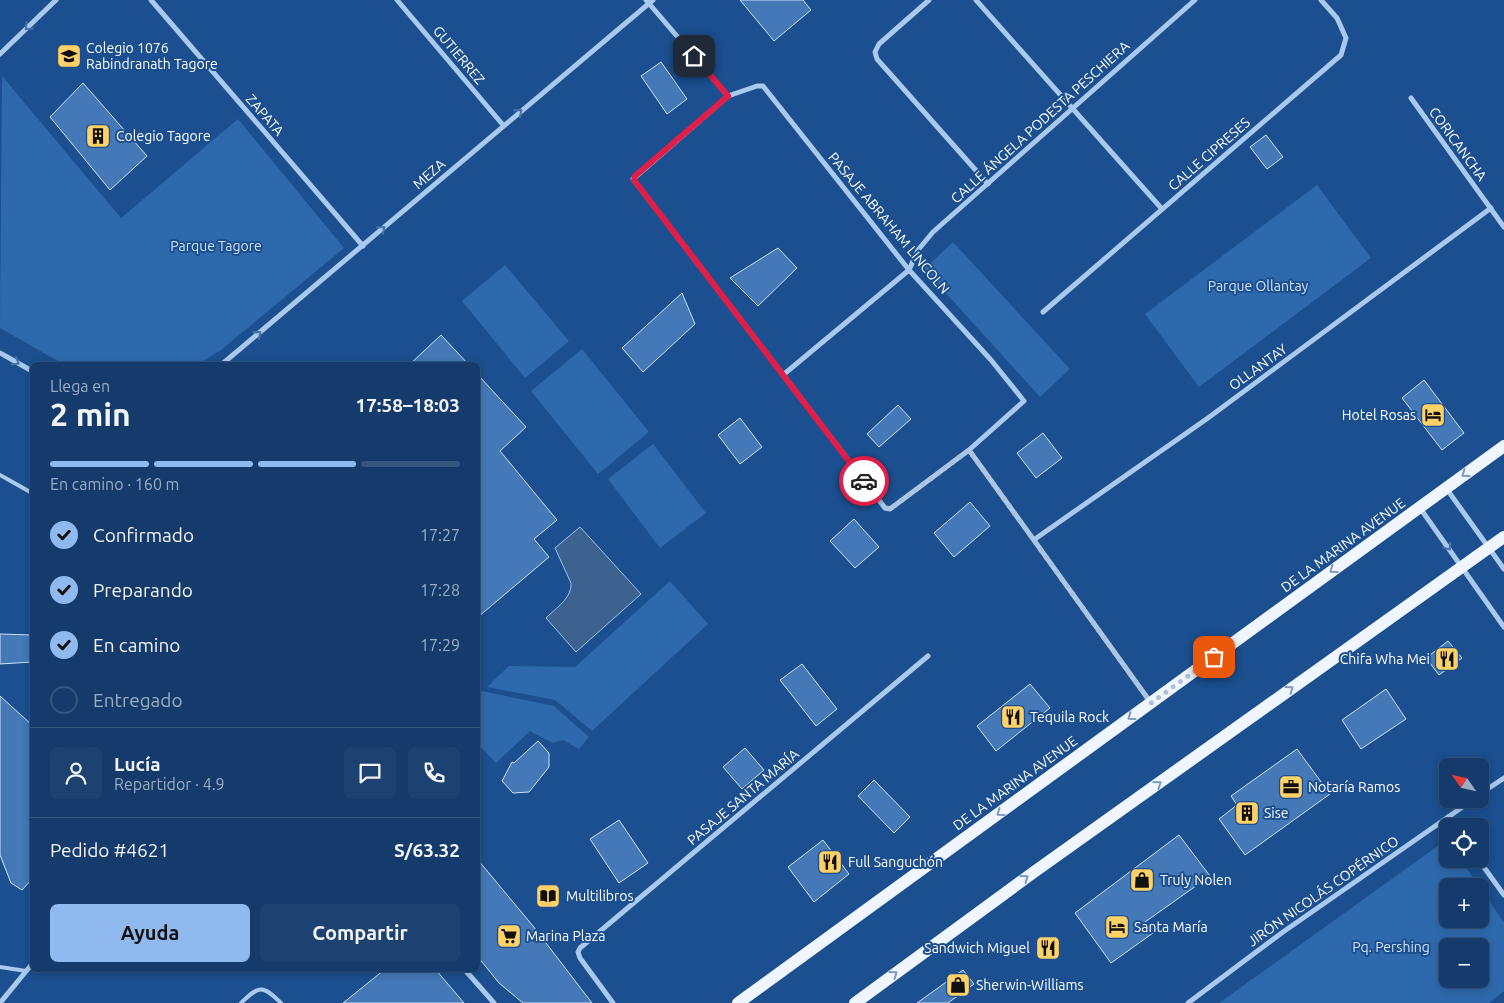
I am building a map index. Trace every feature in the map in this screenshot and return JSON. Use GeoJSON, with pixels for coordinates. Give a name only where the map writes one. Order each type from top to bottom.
{"type":"FeatureCollection","features":[{"type":"Feature","properties":{"kind":"main road","name":"DE LA MARINA AVENUE"},"geometry":{"type":"LineString","coordinates":[[738,1003],[1504,446]]}},
{"type":"Feature","properties":{"kind":"main road"},"geometry":{"type":"LineString","coordinates":[[855,1003],[1034,872],[1504,537]]}},
{"type":"Feature","properties":{"kind":"street"},"geometry":{"type":"LineString","coordinates":[[0,54],[56,0]]}},
{"type":"Feature","properties":{"kind":"street","name":"ZAPATA"},"geometry":{"type":"LineString","coordinates":[[151,0],[363,246]]}},
{"type":"Feature","properties":{"kind":"street","name":"GUTIERREZ"},"geometry":{"type":"LineString","coordinates":[[397,0],[503,125]]}},
{"type":"Feature","properties":{"kind":"street"},"geometry":{"type":"LineString","coordinates":[[929,0],[879,44],[874,52],[877,60],[988,184]]}},
{"type":"Feature","properties":{"kind":"street"},"geometry":{"type":"LineString","coordinates":[[976,0],[1162,210]]}},
{"type":"Feature","properties":{"kind":"street","name":"CALLE ÁNGELA PODESTA PESCHIERA"},"geometry":{"type":"LineString","coordinates":[[909,270],[918,250],[933,232],[1195,0]]}},
{"type":"Feature","properties":{"kind":"street","name":"CALLE CIPRESES"},"geometry":{"type":"LineString","coordinates":[[1043,312],[1341,55],[1346,38],[1337,18],[1321,0]]}},
{"type":"Feature","properties":{"kind":"street"},"geometry":{"type":"LineString","coordinates":[[650,1],[728,96],[634,178],[885,508],[890,509],[969,450],[1035,539],[1151,703]]}},
{"type":"Feature","properties":{"kind":"street","name":"MEZA"},"geometry":{"type":"LineString","coordinates":[[225,362],[650,1]]}},
{"type":"Feature","properties":{"kind":"street","name":"PASAJE ABRAHAM LINCOLN"},"geometry":{"type":"LineString","coordinates":[[728,96],[757,86],[763,86],[909,270],[991,360],[1024,401],[969,450]]}},
{"type":"Feature","properties":{"kind":"street","name":"CORICANCHA"},"geometry":{"type":"LineString","coordinates":[[1411,98],[1504,227]]}},
{"type":"Feature","properties":{"kind":"street","name":"OLLANTAY"},"geometry":{"type":"LineString","coordinates":[[1035,539],[1208,418],[1491,208]]}},
{"type":"Feature","properties":{"kind":"street"},"geometry":{"type":"LineString","coordinates":[[783,375],[909,270]]}},
{"type":"Feature","properties":{"kind":"street"},"geometry":{"type":"LineString","coordinates":[[0,353],[30,370]]}},
{"type":"Feature","properties":{"kind":"street"},"geometry":{"type":"LineString","coordinates":[[1446,488],[1504,569]]}},
{"type":"Feature","properties":{"kind":"street"},"geometry":{"type":"LineString","coordinates":[[1419,508],[1504,627]]}},
{"type":"Feature","properties":{"kind":"street","name":"PASAJE SANTA MARÍA"},"geometry":{"type":"LineString","coordinates":[[613,1003],[580,958],[578,952],[580,948],[928,656]]}},
{"type":"Feature","properties":{"kind":"street"},"geometry":{"type":"LineString","coordinates":[[1489,788],[1504,778]]}},
{"type":"Feature","properties":{"kind":"street","name":"JIRÓN NICOLÁS COPÉRNICO"},"geometry":{"type":"LineString","coordinates":[[1188,1003],[1282,932],[1461,808]]}},
{"type":"Feature","properties":{"kind":"street"},"geometry":{"type":"LineString","coordinates":[[1484,868],[1504,895]]}},
{"type":"Feature","properties":{"kind":"street"},"geometry":{"type":"LineString","coordinates":[[0,1002],[30,966]]}},
{"type":"Feature","properties":{"kind":"street"},"geometry":{"type":"LineString","coordinates":[[467,972],[494,1003]]}},
{"type":"Feature","properties":{"kind":"lane"},"geometry":{"type":"LineString","coordinates":[[0,475],[30,492]]}},
{"type":"Feature","properties":{"kind":"lane"},"geometry":{"type":"LineString","coordinates":[[0,968],[26,971]]}},
{"type":"Feature","properties":{"kind":"lane"},"geometry":{"type":"LineString","coordinates":[[241,1003],[251,992],[259,988],[268,990],[281,1003]]}},
{"type":"Feature","properties":{"kind":"green space","name":"Parque Tagore"},"geometry":{"type":"Polygon","coordinates":[[[2,76],[121,218],[238,119],[344,248],[221,350],[202,362],[60,362],[0,328],[2,76]]]}},
{"type":"Feature","properties":{"kind":"green space","name":"Parque Ollantay"},"geometry":{"type":"Polygon","coordinates":[[[1317,185],[1371,258],[1199,387],[1145,314],[1317,185]]]}},
{"type":"Feature","properties":{"kind":"green space"},"geometry":{"type":"Polygon","coordinates":[[[953,242],[1070,369],[1040,397],[924,269],[953,242]]]}},
{"type":"Feature","properties":{"kind":"green space"},"geometry":{"type":"Polygon","coordinates":[[[505,265],[569,341],[525,378],[462,301],[505,265]]]}},
{"type":"Feature","properties":{"kind":"green space"},"geometry":{"type":"Polygon","coordinates":[[[582,349],[649,432],[598,474],[531,391],[582,349]]]}},
{"type":"Feature","properties":{"kind":"green space"},"geometry":{"type":"Polygon","coordinates":[[[653,444],[706,513],[660,548],[608,479],[653,444]]]}},
{"type":"Feature","properties":{"kind":"green space"},"geometry":{"type":"Polygon","coordinates":[[[670,581],[708,624],[592,731],[555,700],[487,687],[509,666],[575,667],[670,581]]]}},
{"type":"Feature","properties":{"kind":"green space"},"geometry":{"type":"Polygon","coordinates":[[[482,691],[554,706],[589,737],[579,749],[563,740],[553,743],[530,731],[496,763],[480,746],[480,693],[482,691]]]}},
{"type":"Feature","properties":{"kind":"green space","name":"Pq. Pershing"},"geometry":{"type":"Polygon","coordinates":[[[1439,845],[1439,868],[1466,868],[1473,878],[1439,878],[1439,928],[1489,928],[1489,901],[1504,922],[1504,991],[1489,1003],[1219,1003],[1439,845]]]}},
{"type":"Feature","properties":{"kind":"shaded area"},"geometry":{"type":"Polygon","coordinates":[[[580,527],[641,594],[576,652],[546,618],[563,602],[571,588],[571,583],[555,548],[580,527]]]}},
{"type":"Feature","properties":{"kind":"building"},"geometry":{"type":"Polygon","coordinates":[[[740,0],[803,0],[811,10],[774,41],[740,0]]]}},
{"type":"Feature","properties":{"kind":"building"},"geometry":{"type":"Polygon","coordinates":[[[661,62],[687,99],[667,114],[641,76],[661,62]]]}},
{"type":"Feature","properties":{"kind":"building","name":"Colegio Tagore"},"geometry":{"type":"Polygon","coordinates":[[[83,83],[147,156],[110,190],[50,117],[83,83]]]}},
{"type":"Feature","properties":{"kind":"building"},"geometry":{"type":"Polygon","coordinates":[[[1266,135],[1283,157],[1267,169],[1250,147],[1266,135]]]}},
{"type":"Feature","properties":{"kind":"building"},"geometry":{"type":"Polygon","coordinates":[[[778,248],[797,268],[758,306],[730,278],[778,248]]]}},
{"type":"Feature","properties":{"kind":"building"},"geometry":{"type":"Polygon","coordinates":[[[682,293],[695,324],[643,372],[622,348],[682,293]]]}},
{"type":"Feature","properties":{"kind":"building"},"geometry":{"type":"Polygon","coordinates":[[[441,335],[466,362],[412,362],[441,335]]]}},
{"type":"Feature","properties":{"kind":"building"},"geometry":{"type":"Polygon","coordinates":[[[480,377],[526,427],[500,451],[557,520],[534,539],[549,557],[480,615],[480,377]]]}},
{"type":"Feature","properties":{"kind":"building","name":"Hotel Rosas"},"geometry":{"type":"Polygon","coordinates":[[[1424,380],[1464,433],[1442,450],[1402,398],[1424,380]]]}},
{"type":"Feature","properties":{"kind":"building"},"geometry":{"type":"Polygon","coordinates":[[[898,405],[911,419],[879,447],[867,434],[898,405]]]}},
{"type":"Feature","properties":{"kind":"building"},"geometry":{"type":"Polygon","coordinates":[[[740,418],[762,447],[740,464],[718,435],[740,418]]]}},
{"type":"Feature","properties":{"kind":"building"},"geometry":{"type":"Polygon","coordinates":[[[1043,433],[1062,458],[1036,478],[1017,453],[1043,433]]]}},
{"type":"Feature","properties":{"kind":"building"},"geometry":{"type":"Polygon","coordinates":[[[970,502],[990,526],[954,557],[934,533],[970,502]]]}},
{"type":"Feature","properties":{"kind":"building"},"geometry":{"type":"Polygon","coordinates":[[[854,519],[879,547],[855,568],[830,541],[854,519]]]}},
{"type":"Feature","properties":{"kind":"building"},"geometry":{"type":"Polygon","coordinates":[[[0,634],[30,635],[30,662],[0,664],[0,634]]]}},
{"type":"Feature","properties":{"kind":"building"},"geometry":{"type":"Polygon","coordinates":[[[1448,641],[1462,658],[1439,675],[1426,658],[1448,641]]]}},
{"type":"Feature","properties":{"kind":"building"},"geometry":{"type":"Polygon","coordinates":[[[802,664],[837,709],[816,726],[780,680],[802,664]]]}},
{"type":"Feature","properties":{"kind":"building","name":"Tequila Rock"},"geometry":{"type":"Polygon","coordinates":[[[1030,684],[1050,708],[996,751],[977,726],[1030,684]]]}},
{"type":"Feature","properties":{"kind":"building"},"geometry":{"type":"Polygon","coordinates":[[[1386,689],[1406,719],[1361,749],[1342,720],[1386,689]]]}},
{"type":"Feature","properties":{"kind":"building"},"geometry":{"type":"Polygon","coordinates":[[[0,696],[30,723],[30,881],[22,890],[11,883],[0,855],[0,696]]]}},
{"type":"Feature","properties":{"kind":"building"},"geometry":{"type":"Polygon","coordinates":[[[538,741],[549,753],[549,767],[529,792],[513,793],[502,781],[512,762],[514,763],[538,741]]]}},
{"type":"Feature","properties":{"kind":"building"},"geometry":{"type":"Polygon","coordinates":[[[745,748],[764,770],[742,789],[723,767],[745,748]]]}},
{"type":"Feature","properties":{"kind":"building"},"geometry":{"type":"Polygon","coordinates":[[[1297,749],[1330,794],[1245,855],[1219,819],[1237,805],[1231,796],[1297,749]]]}},
{"type":"Feature","properties":{"kind":"building"},"geometry":{"type":"Polygon","coordinates":[[[874,780],[910,817],[894,833],[858,796],[874,780]]]}},
{"type":"Feature","properties":{"kind":"building"},"geometry":{"type":"Polygon","coordinates":[[[619,820],[648,863],[619,883],[590,839],[619,820]]]}},
{"type":"Feature","properties":{"kind":"building"},"geometry":{"type":"Polygon","coordinates":[[[1179,835],[1210,876],[1145,922],[1153,933],[1111,963],[1075,913],[1179,835]]]}},
{"type":"Feature","properties":{"kind":"building"},"geometry":{"type":"Polygon","coordinates":[[[823,840],[849,874],[814,902],[788,867],[823,840]]]}},
{"type":"Feature","properties":{"kind":"building","name":"Marina Plaza"},"geometry":{"type":"Polygon","coordinates":[[[480,862],[533,926],[592,1003],[523,1003],[499,983],[480,959],[480,862]]]}},
{"type":"Feature","properties":{"kind":"building"},"geometry":{"type":"Polygon","coordinates":[[[963,970],[974,984],[948,1003],[917,1003],[963,970]]]}},
{"type":"Feature","properties":{"kind":"building"},"geometry":{"type":"Polygon","coordinates":[[[382,972],[438,972],[464,1003],[343,1003],[382,972]]]}},
{"type":"Feature","properties":{"kind":"way so far"},"geometry":{"type":"LineString","coordinates":[[864,481],[885,508],[890,509],[969,450],[1035,539],[1151,703],[1214,657]]}},
{"type":"Feature","properties":{"kind":"place","name":"Colegio 1076 Rabindranath Tagore"},"geometry":{"type":"Point","coordinates":[69,56]}},
{"type":"Feature","properties":{"kind":"place","name":"Colegio Tagore"},"geometry":{"type":"Point","coordinates":[98,136]}},
{"type":"Feature","properties":{"kind":"place","name":"Hotel Rosas"},"geometry":{"type":"Point","coordinates":[1433,415]}},
{"type":"Feature","properties":{"kind":"place","name":"Chifa Wha Mei"},"geometry":{"type":"Point","coordinates":[1447,659]}},
{"type":"Feature","properties":{"kind":"place","name":"Tequila Rock"},"geometry":{"type":"Point","coordinates":[1013,717]}},
{"type":"Feature","properties":{"kind":"place","name":"Notaría Ramos"},"geometry":{"type":"Point","coordinates":[1291,787]}},
{"type":"Feature","properties":{"kind":"place","name":"Sise"},"geometry":{"type":"Point","coordinates":[1247,813]}},
{"type":"Feature","properties":{"kind":"place","name":"Full Sanguchón"},"geometry":{"type":"Point","coordinates":[830,862]}},
{"type":"Feature","properties":{"kind":"place","name":"Truly Nolen"},"geometry":{"type":"Point","coordinates":[1142,880]}},
{"type":"Feature","properties":{"kind":"place","name":"Multilibros"},"geometry":{"type":"Point","coordinates":[548,896]}},
{"type":"Feature","properties":{"kind":"place","name":"Santa María"},"geometry":{"type":"Point","coordinates":[1117,927]}},
{"type":"Feature","properties":{"kind":"place","name":"Marina Plaza"},"geometry":{"type":"Point","coordinates":[509,936]}},
{"type":"Feature","properties":{"kind":"place","name":"Sandwich Miguel"},"geometry":{"type":"Point","coordinates":[1048,948]}},
{"type":"Feature","properties":{"kind":"place","name":"Sherwin-Williams"},"geometry":{"type":"Point","coordinates":[958,985]}},
{"type":"Feature","properties":{"kind":"route"},"geometry":{"type":"LineString","coordinates":[[694,56],[728,96],[635,176],[634,180],[864,481]]}}]}
